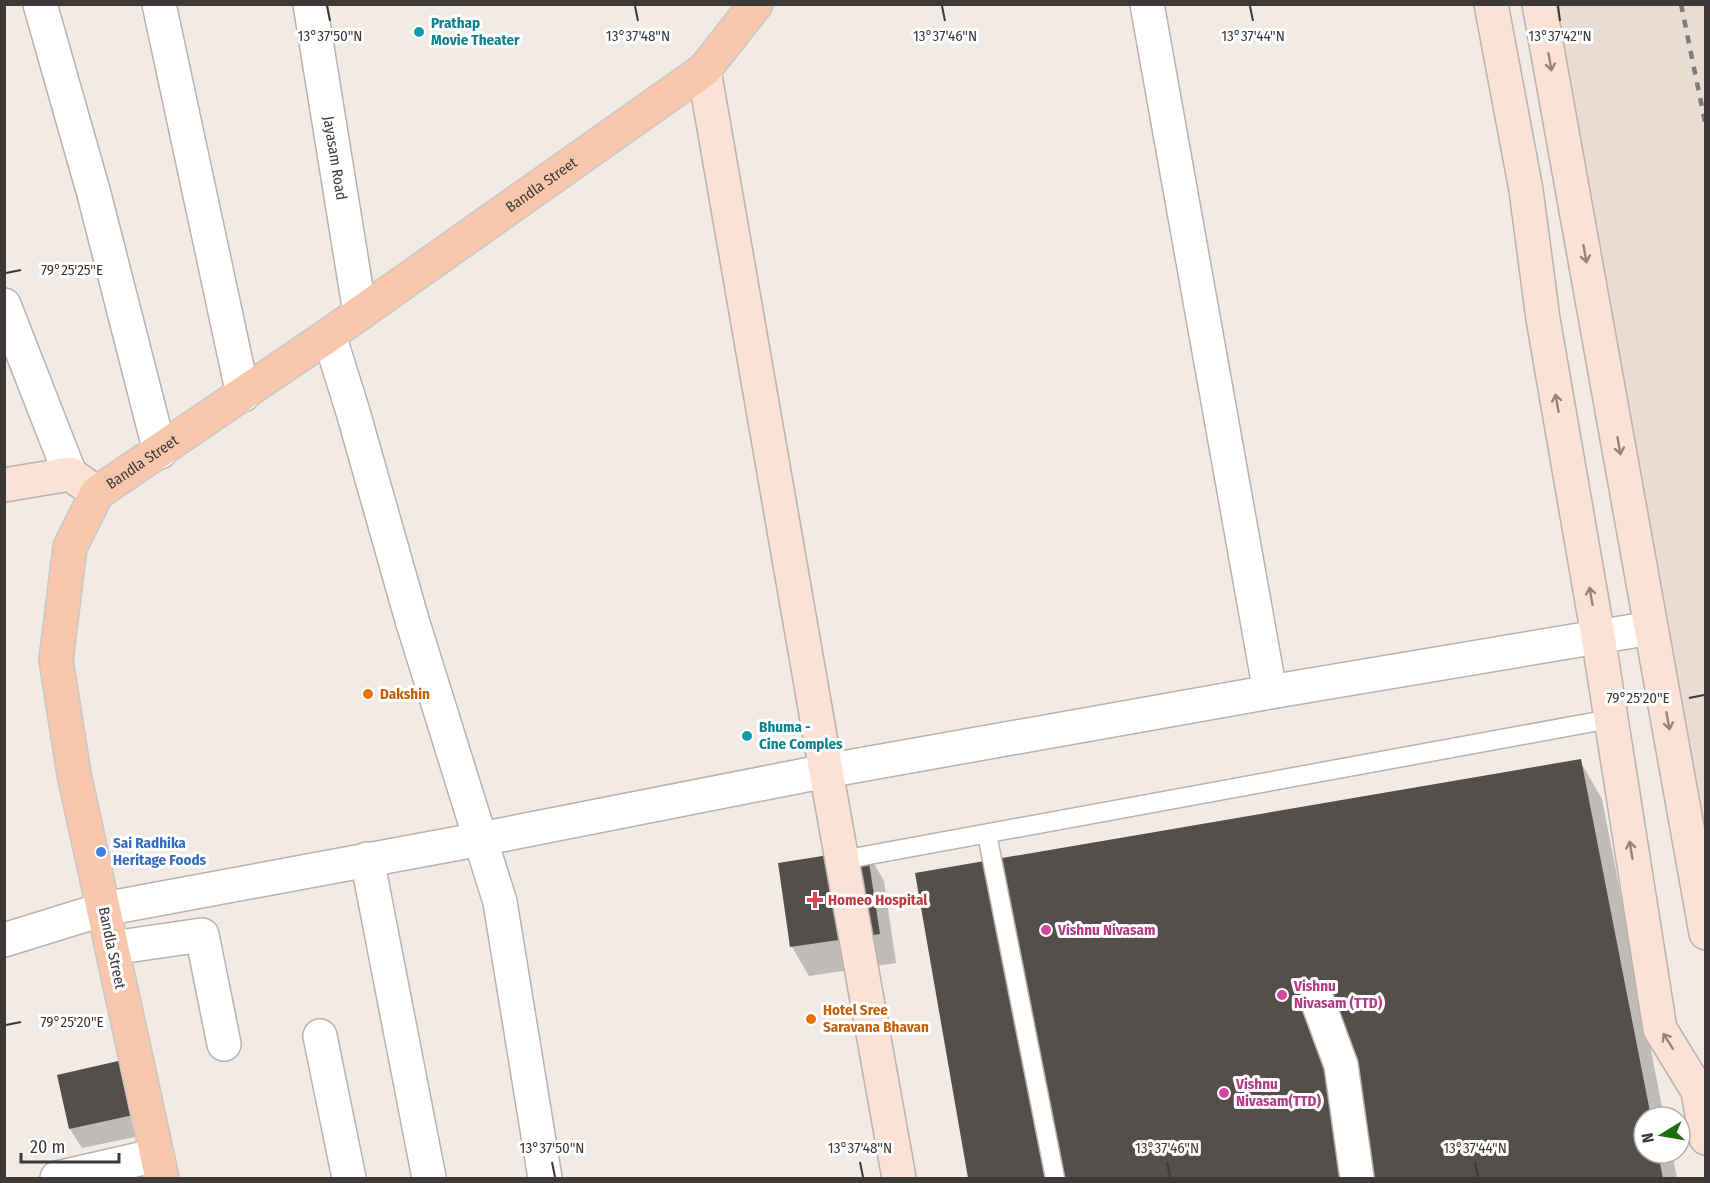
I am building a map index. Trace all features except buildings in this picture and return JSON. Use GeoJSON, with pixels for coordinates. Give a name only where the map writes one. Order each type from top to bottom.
{"type":"FeatureCollection","features":[{"type":"Feature","properties":{"kind":"main road","name":"Bandla Street"},"geometry":{"type":"LineString","coordinates":[[159,1167],[75,774],[56,660],[70,547],[98,493],[329,335],[704,70],[756,4]]}},
{"type":"Feature","properties":{"kind":"street"},"geometry":{"type":"LineString","coordinates":[[40,4],[97,205],[160,452]]}},
{"type":"Feature","properties":{"kind":"street"},"geometry":{"type":"LineString","coordinates":[[159,4],[243,395]]}},
{"type":"Feature","properties":{"kind":"street","name":"Jayasam Road"},"geometry":{"type":"LineString","coordinates":[[310,4],[360,313]]}},
{"type":"Feature","properties":{"kind":"street"},"geometry":{"type":"LineString","coordinates":[[1146,4],[1270,692]]}},
{"type":"Feature","properties":{"kind":"street"},"geometry":{"type":"LineString","coordinates":[[1491,4],[1526,190],[1543,319],[1598,636],[1660,1029],[1702,1079],[1706,1138]]}},
{"type":"Feature","properties":{"kind":"street"},"geometry":{"type":"LineString","coordinates":[[1539,4],[1706,933]]}},
{"type":"Feature","properties":{"kind":"street"},"geometry":{"type":"LineString","coordinates":[[704,70],[899,1179]]}},
{"type":"Feature","properties":{"kind":"street"},"geometry":{"type":"LineString","coordinates":[[4,305],[70,474],[98,493]]}},
{"type":"Feature","properties":{"kind":"street"},"geometry":{"type":"LineString","coordinates":[[329,335],[412,620],[500,902],[545,1179]]}},
{"type":"Feature","properties":{"kind":"street"},"geometry":{"type":"LineString","coordinates":[[4,485],[70,474]]}},
{"type":"Feature","properties":{"kind":"street"},"geometry":{"type":"LineString","coordinates":[[4,940],[104,909],[826,771],[1270,692],[1652,628]]}},
{"type":"Feature","properties":{"kind":"street"},"geometry":{"type":"LineString","coordinates":[[367,860],[429,1179]]}},
{"type":"Feature","properties":{"kind":"street"},"geometry":{"type":"LineString","coordinates":[[112,948],[202,935],[224,1044]]}},
{"type":"Feature","properties":{"kind":"street"},"geometry":{"type":"LineString","coordinates":[[1317,1000],[1341,1065],[1357,1179]]}},
{"type":"Feature","properties":{"kind":"street"},"geometry":{"type":"LineString","coordinates":[[320,1036],[349,1179]]}},
{"type":"Feature","properties":{"kind":"street"},"geometry":{"type":"LineString","coordinates":[[57,1179],[159,1167]]}},
{"type":"Feature","properties":{"kind":"lane"},"geometry":{"type":"LineString","coordinates":[[842,860],[1610,719]]}},
{"type":"Feature","properties":{"kind":"lane"},"geometry":{"type":"LineString","coordinates":[[987,834],[1055,1179]]}},
{"type":"Feature","properties":{"kind":"shaded area"},"geometry":{"type":"Polygon","coordinates":[[[1545,5],[1705,5],[1705,867],[1545,5]]]}},
{"type":"Feature","properties":{"kind":"railway"},"geometry":{"type":"LineString","coordinates":[[1681,4],[1706,127]]}},
{"type":"Feature","properties":{"kind":"place","name":"Prathap Movie Theater"},"geometry":{"type":"Point","coordinates":[419,32]}},
{"type":"Feature","properties":{"kind":"place","name":"Dakshin"},"geometry":{"type":"Point","coordinates":[368,694]}},
{"type":"Feature","properties":{"kind":"place","name":"Bhuma - Cine Comples"},"geometry":{"type":"Point","coordinates":[747,736]}},
{"type":"Feature","properties":{"kind":"place","name":"Sai Radhika Heritage Foods"},"geometry":{"type":"Point","coordinates":[101,852]}},
{"type":"Feature","properties":{"kind":"place","name":"Homeo Hospital"},"geometry":{"type":"Point","coordinates":[815,900]}},
{"type":"Feature","properties":{"kind":"place","name":"Vishnu Nivasam"},"geometry":{"type":"Point","coordinates":[1046,930]}},
{"type":"Feature","properties":{"kind":"place","name":"Vishnu Nivasam (TTD)"},"geometry":{"type":"Point","coordinates":[1282,995]}},
{"type":"Feature","properties":{"kind":"place","name":"Hotel Sree Saravana Bhavan"},"geometry":{"type":"Point","coordinates":[811,1019]}},
{"type":"Feature","properties":{"kind":"place","name":"Vishnu Nivasam(TTD)"},"geometry":{"type":"Point","coordinates":[1224,1093]}}]}
